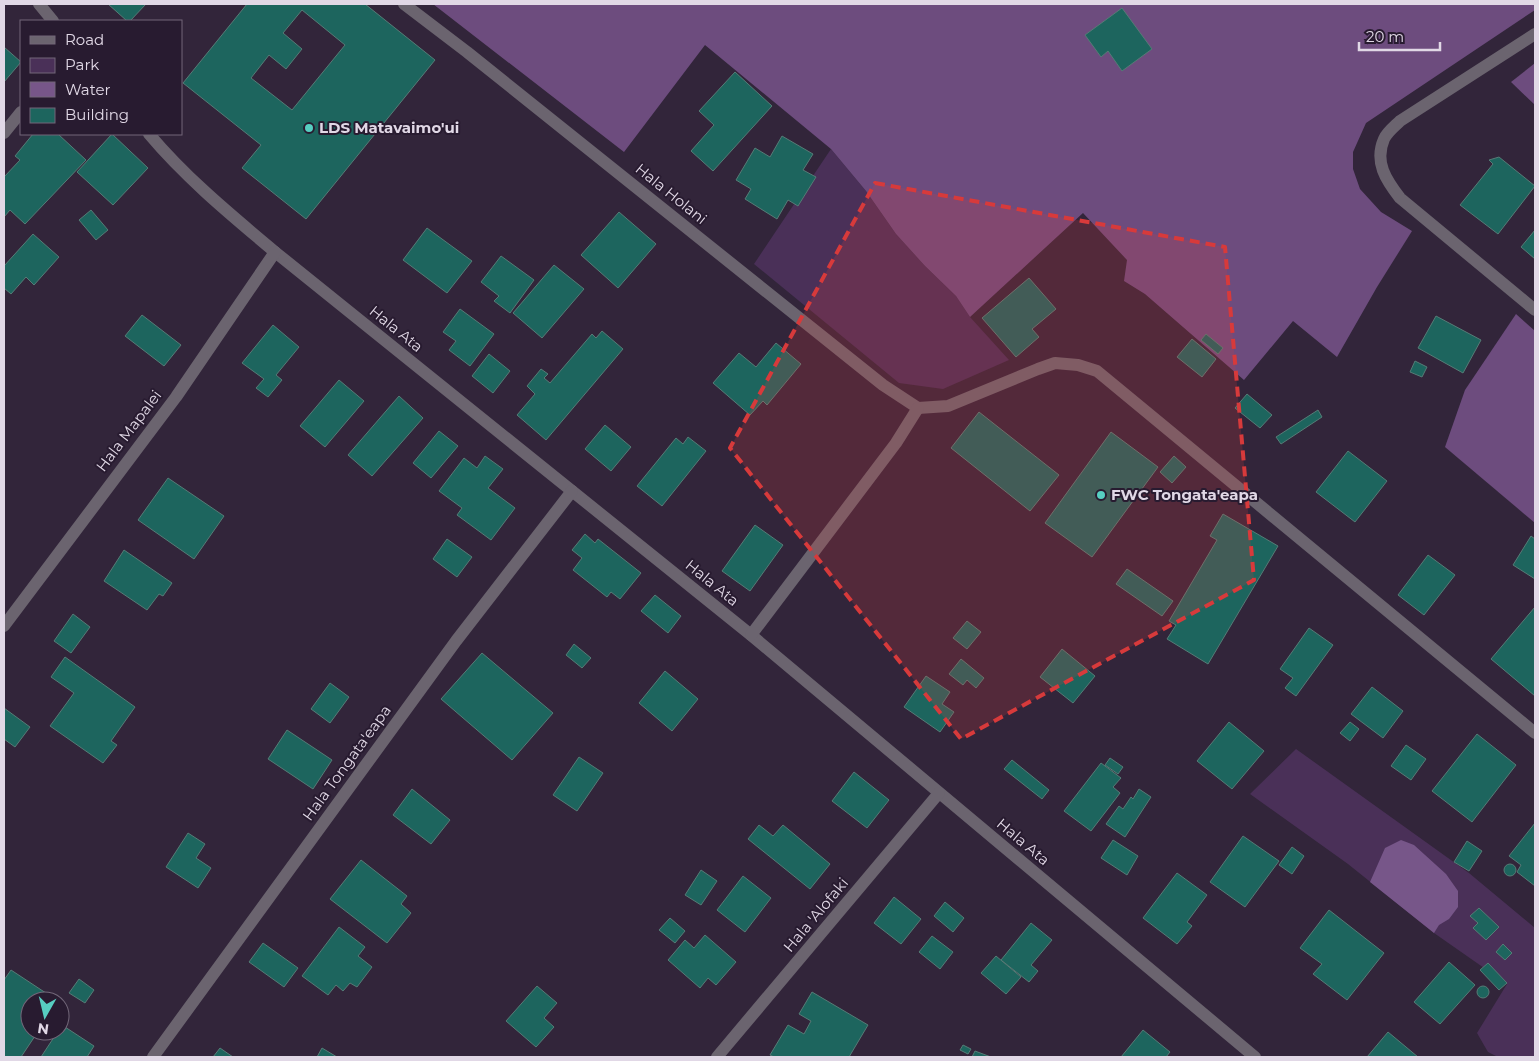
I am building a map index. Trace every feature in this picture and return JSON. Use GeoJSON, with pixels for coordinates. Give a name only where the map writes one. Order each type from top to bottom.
{"type":"FeatureCollection","features":[{"type":"Feature","properties":{"kind":"street"},"geometry":{"type":"LineString","coordinates":[[39,4],[52,20]]}},
{"type":"Feature","properties":{"kind":"street","name":"Hala Holani"},"geometry":{"type":"LineString","coordinates":[[404,4],[468,52],[882,385],[918,408]]}},
{"type":"Feature","properties":{"kind":"street"},"geometry":{"type":"LineString","coordinates":[[1535,34],[1400,120],[1384,138],[1380,159],[1385,179],[1400,198],[1535,310]]}},
{"type":"Feature","properties":{"kind":"street"},"geometry":{"type":"LineString","coordinates":[[4,133],[20,113]]}},
{"type":"Feature","properties":{"kind":"street","name":"Hala Ata"},"geometry":{"type":"LineString","coordinates":[[150,135],[163,151],[208,195],[275,252],[750,635],[1255,1057]]}},
{"type":"Feature","properties":{"kind":"street","name":"Hala Mapalei"},"geometry":{"type":"LineString","coordinates":[[4,626],[176,397],[275,252]]}},
{"type":"Feature","properties":{"kind":"street"},"geometry":{"type":"LineString","coordinates":[[750,635],[896,443],[918,408],[948,406],[1055,363],[1078,365],[1097,371],[1535,733]]}},
{"type":"Feature","properties":{"kind":"street","name":"Hala Tongata'eapa"},"geometry":{"type":"LineString","coordinates":[[153,1057],[456,641],[572,490]]}},
{"type":"Feature","properties":{"kind":"street","name":"Hala 'Alofaki"},"geometry":{"type":"LineString","coordinates":[[718,1057],[938,793]]}},
{"type":"Feature","properties":{"kind":"highlighted area"},"geometry":{"type":"Polygon","coordinates":[[[875,183],[1225,247],[1254,580],[961,739],[730,448],[875,183]]]}},
{"type":"Feature","properties":{"kind":"green space"},"geometry":{"type":"Polygon","coordinates":[[[831,149],[866,191],[896,234],[956,296],[970,317],[1009,360],[943,389],[899,383],[754,264],[831,149]]]}},
{"type":"Feature","properties":{"kind":"green space"},"geometry":{"type":"Polygon","coordinates":[[[1296,749],[1469,873],[1535,928],[1535,1057],[1498,1057],[1488,1052],[1477,1033],[1507,984],[1434,933],[1348,864],[1250,794],[1296,749]]]}},
{"type":"Feature","properties":{"kind":"shaded area"},"geometry":{"type":"Polygon","coordinates":[[[433,4],[1535,4],[1535,10],[1366,123],[1353,152],[1353,169],[1360,189],[1381,212],[1412,231],[1337,357],[1293,321],[1244,380],[1145,294],[1124,281],[1127,260],[1083,213],[970,317],[956,296],[896,234],[866,191],[831,149],[705,45],[624,152],[433,4]]]}},
{"type":"Feature","properties":{"kind":"shaded area"},"geometry":{"type":"Polygon","coordinates":[[[1535,63],[1535,105],[1511,82],[1535,63]]]}},
{"type":"Feature","properties":{"kind":"shaded area"},"geometry":{"type":"Polygon","coordinates":[[[1516,314],[1535,331],[1535,523],[1445,447],[1465,390],[1516,314]]]}},
{"type":"Feature","properties":{"kind":"water"},"geometry":{"type":"Polygon","coordinates":[[[1401,840],[1414,845],[1446,874],[1458,891],[1458,907],[1449,919],[1439,925],[1434,933],[1370,882],[1385,848],[1401,840]]]}},
{"type":"Feature","properties":{"kind":"building"},"geometry":{"type":"Polygon","coordinates":[[[108,4],[146,4],[131,20],[126,20],[108,4]]]}},
{"type":"Feature","properties":{"kind":"building","name":"LDS Matavaimo'ui"},"geometry":{"type":"Polygon","coordinates":[[[247,4],[365,4],[435,60],[306,219],[242,168],[261,145],[183,83],[247,4]],[[302,10],[283,33],[302,49],[286,69],[269,55],[251,78],[292,110],[345,45],[302,10]]]}},
{"type":"Feature","properties":{"kind":"building"},"geometry":{"type":"Polygon","coordinates":[[[1122,8],[1152,49],[1122,71],[1108,51],[1101,57],[1085,35],[1122,8]]]}},
{"type":"Feature","properties":{"kind":"building"},"geometry":{"type":"Polygon","coordinates":[[[4,47],[20,63],[4,82],[4,47]]]}},
{"type":"Feature","properties":{"kind":"building"},"geometry":{"type":"Polygon","coordinates":[[[735,72],[772,106],[713,171],[691,151],[714,125],[699,111],[735,72]]]}},
{"type":"Feature","properties":{"kind":"building"},"geometry":{"type":"Polygon","coordinates":[[[32,135],[59,135],[86,160],[25,224],[10,210],[4,217],[4,177],[20,160],[15,156],[32,135]]]}},
{"type":"Feature","properties":{"kind":"building"},"geometry":{"type":"Polygon","coordinates":[[[111,135],[148,168],[113,205],[77,172],[111,135]]]}},
{"type":"Feature","properties":{"kind":"building"},"geometry":{"type":"Polygon","coordinates":[[[782,136],[813,154],[803,170],[816,177],[798,206],[788,200],[777,219],[745,199],[751,189],[736,180],[755,148],[770,157],[782,136]]]}},
{"type":"Feature","properties":{"kind":"building"},"geometry":{"type":"Polygon","coordinates":[[[1499,157],[1535,186],[1498,234],[1460,205],[1493,164],[1489,160],[1499,157]]]}},
{"type":"Feature","properties":{"kind":"building"},"geometry":{"type":"Polygon","coordinates":[[[91,210],[108,230],[96,240],[79,220],[91,210]]]}},
{"type":"Feature","properties":{"kind":"building"},"geometry":{"type":"Polygon","coordinates":[[[619,212],[656,244],[618,288],[581,255],[619,212]]]}},
{"type":"Feature","properties":{"kind":"building"},"geometry":{"type":"Polygon","coordinates":[[[427,228],[472,261],[447,293],[403,260],[427,228]]]}},
{"type":"Feature","properties":{"kind":"building"},"geometry":{"type":"Polygon","coordinates":[[[1535,230],[1535,259],[1521,247],[1535,230]]]}},
{"type":"Feature","properties":{"kind":"building"},"geometry":{"type":"Polygon","coordinates":[[[33,234],[59,257],[34,285],[26,277],[11,294],[4,288],[4,266],[33,234]]]}},
{"type":"Feature","properties":{"kind":"building"},"geometry":{"type":"Polygon","coordinates":[[[501,256],[534,280],[510,313],[494,301],[499,296],[481,282],[501,256]]]}},
{"type":"Feature","properties":{"kind":"building"},"geometry":{"type":"Polygon","coordinates":[[[554,265],[584,289],[542,338],[513,313],[554,265]]]}},
{"type":"Feature","properties":{"kind":"building"},"geometry":{"type":"Polygon","coordinates":[[[1029,278],[1056,309],[1032,329],[1039,337],[1016,357],[982,318],[1029,278]]]}},
{"type":"Feature","properties":{"kind":"building"},"geometry":{"type":"Polygon","coordinates":[[[460,309],[494,334],[470,366],[449,350],[456,341],[443,332],[460,309]]]}},
{"type":"Feature","properties":{"kind":"building"},"geometry":{"type":"Polygon","coordinates":[[[142,315],[181,345],[164,366],[125,336],[142,315]]]}},
{"type":"Feature","properties":{"kind":"building"},"geometry":{"type":"Polygon","coordinates":[[[1436,316],[1481,340],[1463,373],[1418,348],[1436,316]]]}},
{"type":"Feature","properties":{"kind":"building"},"geometry":{"type":"Polygon","coordinates":[[[273,325],[299,347],[276,375],[282,380],[268,397],[256,388],[264,379],[242,363],[273,325]]]}},
{"type":"Feature","properties":{"kind":"building"},"geometry":{"type":"Polygon","coordinates":[[[602,331],[623,349],[546,440],[517,415],[535,394],[527,386],[541,369],[548,374],[544,378],[550,383],[592,334],[596,338],[602,331]]]}},
{"type":"Feature","properties":{"kind":"building"},"geometry":{"type":"Polygon","coordinates":[[[1206,334],[1223,348],[1218,354],[1201,340],[1206,334]]]}},
{"type":"Feature","properties":{"kind":"building"},"geometry":{"type":"Polygon","coordinates":[[[1192,339],[1216,359],[1202,377],[1177,357],[1192,339]]]}},
{"type":"Feature","properties":{"kind":"building"},"geometry":{"type":"Polygon","coordinates":[[[776,343],[801,364],[767,405],[763,401],[750,415],[713,383],[739,353],[756,367],[776,343]]]}},
{"type":"Feature","properties":{"kind":"building"},"geometry":{"type":"Polygon","coordinates":[[[489,354],[510,371],[493,393],[472,376],[489,354]]]}},
{"type":"Feature","properties":{"kind":"building"},"geometry":{"type":"Polygon","coordinates":[[[1415,361],[1427,367],[1422,377],[1410,372],[1415,361]]]}},
{"type":"Feature","properties":{"kind":"building"},"geometry":{"type":"Polygon","coordinates":[[[339,380],[364,401],[325,447],[300,426],[339,380]]]}},
{"type":"Feature","properties":{"kind":"building"},"geometry":{"type":"Polygon","coordinates":[[[1247,394],[1272,415],[1260,428],[1235,408],[1247,394]]]}},
{"type":"Feature","properties":{"kind":"building"},"geometry":{"type":"Polygon","coordinates":[[[399,396],[423,418],[372,476],[348,455],[399,396]]]}},
{"type":"Feature","properties":{"kind":"building"},"geometry":{"type":"Polygon","coordinates":[[[1318,410],[1322,417],[1281,444],[1276,437],[1318,410]]]}},
{"type":"Feature","properties":{"kind":"building"},"geometry":{"type":"Polygon","coordinates":[[[979,412],[1059,475],[1030,511],[951,448],[979,412]]]}},
{"type":"Feature","properties":{"kind":"building"},"geometry":{"type":"Polygon","coordinates":[[[605,425],[631,447],[611,471],[585,449],[605,425]]]}},
{"type":"Feature","properties":{"kind":"building"},"geometry":{"type":"Polygon","coordinates":[[[439,431],[458,446],[431,478],[413,463],[439,431]]]}},
{"type":"Feature","properties":{"kind":"building","name":"FWC Tongata'eapa"},"geometry":{"type":"Polygon","coordinates":[[[1111,432],[1158,467],[1092,557],[1045,523],[1111,432]]]}},
{"type":"Feature","properties":{"kind":"building"},"geometry":{"type":"Polygon","coordinates":[[[688,437],[706,451],[662,506],[637,486],[676,438],[683,444],[688,437]]]}},
{"type":"Feature","properties":{"kind":"building"},"geometry":{"type":"Polygon","coordinates":[[[1348,451],[1387,481],[1355,522],[1316,492],[1348,451]]]}},
{"type":"Feature","properties":{"kind":"building"},"geometry":{"type":"Polygon","coordinates":[[[485,456],[503,469],[488,488],[515,508],[491,540],[457,515],[462,508],[439,491],[464,458],[477,468],[485,456]]]}},
{"type":"Feature","properties":{"kind":"building"},"geometry":{"type":"Polygon","coordinates":[[[1174,456],[1186,467],[1172,483],[1160,472],[1174,456]]]}},
{"type":"Feature","properties":{"kind":"building"},"geometry":{"type":"Polygon","coordinates":[[[168,478],[224,516],[194,559],[138,520],[168,478]]]}},
{"type":"Feature","properties":{"kind":"building"},"geometry":{"type":"Polygon","coordinates":[[[1223,514],[1278,546],[1208,664],[1167,639],[1176,625],[1169,621],[1217,540],[1210,536],[1223,514]]]}},
{"type":"Feature","properties":{"kind":"building"},"geometry":{"type":"Polygon","coordinates":[[[755,525],[783,545],[750,591],[722,571],[755,525]]]}},
{"type":"Feature","properties":{"kind":"building"},"geometry":{"type":"Polygon","coordinates":[[[585,534],[595,543],[598,539],[641,573],[620,599],[611,592],[607,597],[573,570],[582,558],[572,550],[585,534]]]}},
{"type":"Feature","properties":{"kind":"building"},"geometry":{"type":"Polygon","coordinates":[[[1531,536],[1535,539],[1535,579],[1513,565],[1531,536]]]}},
{"type":"Feature","properties":{"kind":"building"},"geometry":{"type":"Polygon","coordinates":[[[447,539],[472,557],[457,577],[433,559],[447,539]]]}},
{"type":"Feature","properties":{"kind":"building"},"geometry":{"type":"Polygon","coordinates":[[[124,550],[172,583],[163,596],[159,594],[147,610],[104,581],[124,550]]]}},
{"type":"Feature","properties":{"kind":"building"},"geometry":{"type":"Polygon","coordinates":[[[1428,555],[1455,575],[1424,615],[1398,595],[1428,555]]]}},
{"type":"Feature","properties":{"kind":"building"},"geometry":{"type":"Polygon","coordinates":[[[1127,569],[1173,601],[1162,616],[1116,584],[1127,569]]]}},
{"type":"Feature","properties":{"kind":"building"},"geometry":{"type":"Polygon","coordinates":[[[655,595],[681,616],[668,633],[641,611],[655,595]]]}},
{"type":"Feature","properties":{"kind":"building"},"geometry":{"type":"Polygon","coordinates":[[[1535,607],[1535,696],[1491,659],[1535,607]]]}},
{"type":"Feature","properties":{"kind":"building"},"geometry":{"type":"Polygon","coordinates":[[[73,614],[90,627],[71,653],[54,641],[73,614]]]}},
{"type":"Feature","properties":{"kind":"building"},"geometry":{"type":"Polygon","coordinates":[[[967,621],[981,632],[967,649],[953,638],[967,621]]]}},
{"type":"Feature","properties":{"kind":"building"},"geometry":{"type":"Polygon","coordinates":[[[1309,628],[1333,645],[1296,696],[1285,688],[1293,678],[1280,669],[1309,628]]]}},
{"type":"Feature","properties":{"kind":"building"},"geometry":{"type":"Polygon","coordinates":[[[574,644],[591,658],[582,668],[566,655],[574,644]]]}},
{"type":"Feature","properties":{"kind":"building"},"geometry":{"type":"Polygon","coordinates":[[[1062,649],[1095,676],[1073,703],[1040,677],[1062,649]]]}},
{"type":"Feature","properties":{"kind":"building"},"geometry":{"type":"Polygon","coordinates":[[[482,653],[553,713],[512,760],[441,699],[482,653]]]}},
{"type":"Feature","properties":{"kind":"building"},"geometry":{"type":"Polygon","coordinates":[[[65,657],[135,707],[111,741],[117,745],[103,763],[50,726],[74,693],[51,677],[65,657]]]}},
{"type":"Feature","properties":{"kind":"building"},"geometry":{"type":"Polygon","coordinates":[[[961,659],[984,678],[976,688],[967,680],[963,685],[949,674],[961,659]]]}},
{"type":"Feature","properties":{"kind":"building"},"geometry":{"type":"Polygon","coordinates":[[[665,671],[698,699],[672,731],[639,703],[665,671]]]}},
{"type":"Feature","properties":{"kind":"building"},"geometry":{"type":"Polygon","coordinates":[[[926,676],[950,692],[942,704],[954,712],[940,732],[904,707],[926,676]]]}},
{"type":"Feature","properties":{"kind":"building"},"geometry":{"type":"Polygon","coordinates":[[[330,683],[349,697],[330,723],[311,709],[330,683]]]}},
{"type":"Feature","properties":{"kind":"building"},"geometry":{"type":"Polygon","coordinates":[[[1372,687],[1403,711],[1383,738],[1351,714],[1372,687]]]}},
{"type":"Feature","properties":{"kind":"building"},"geometry":{"type":"Polygon","coordinates":[[[4,708],[30,727],[15,747],[4,739],[4,708]]]}},
{"type":"Feature","properties":{"kind":"building"},"geometry":{"type":"Polygon","coordinates":[[[1229,722],[1264,751],[1232,789],[1197,761],[1229,722]]]}},
{"type":"Feature","properties":{"kind":"building"},"geometry":{"type":"Polygon","coordinates":[[[1350,722],[1359,729],[1350,741],[1340,733],[1350,722]]]}},
{"type":"Feature","properties":{"kind":"building"},"geometry":{"type":"Polygon","coordinates":[[[287,730],[332,760],[313,789],[268,759],[287,730]]]}},
{"type":"Feature","properties":{"kind":"building"},"geometry":{"type":"Polygon","coordinates":[[[1477,734],[1516,765],[1472,822],[1432,791],[1477,734]]]}},
{"type":"Feature","properties":{"kind":"building"},"geometry":{"type":"Polygon","coordinates":[[[1406,745],[1426,759],[1411,780],[1391,766],[1406,745]]]}},
{"type":"Feature","properties":{"kind":"building"},"geometry":{"type":"Polygon","coordinates":[[[579,757],[603,773],[577,811],[553,795],[579,757]]]}},
{"type":"Feature","properties":{"kind":"building"},"geometry":{"type":"Polygon","coordinates":[[[1110,758],[1123,767],[1118,774],[1105,765],[1110,758]]]}},
{"type":"Feature","properties":{"kind":"building"},"geometry":{"type":"Polygon","coordinates":[[[1012,760],[1049,790],[1042,799],[1004,769],[1012,760]]]}},
{"type":"Feature","properties":{"kind":"building"},"geometry":{"type":"Polygon","coordinates":[[[1101,763],[1121,778],[1113,787],[1120,793],[1091,831],[1064,811],[1101,763]]]}},
{"type":"Feature","properties":{"kind":"building"},"geometry":{"type":"Polygon","coordinates":[[[854,772],[889,800],[867,828],[832,801],[854,772]]]}},
{"type":"Feature","properties":{"kind":"building"},"geometry":{"type":"Polygon","coordinates":[[[412,789],[450,820],[431,844],[393,815],[412,789]]]}},
{"type":"Feature","properties":{"kind":"building"},"geometry":{"type":"Polygon","coordinates":[[[1139,789],[1151,797],[1125,837],[1106,824],[1119,806],[1123,809],[1131,797],[1133,799],[1139,789]]]}},
{"type":"Feature","properties":{"kind":"building"},"geometry":{"type":"Polygon","coordinates":[[[1535,823],[1535,886],[1517,872],[1521,865],[1509,856],[1535,823]]]}},
{"type":"Feature","properties":{"kind":"building"},"geometry":{"type":"Polygon","coordinates":[[[759,825],[773,836],[783,825],[830,864],[810,889],[748,839],[759,825]]]}},
{"type":"Feature","properties":{"kind":"building"},"geometry":{"type":"Polygon","coordinates":[[[188,833],[205,844],[196,858],[211,868],[198,888],[166,867],[188,833]]]}},
{"type":"Feature","properties":{"kind":"building"},"geometry":{"type":"Polygon","coordinates":[[[1243,836],[1279,861],[1245,907],[1210,882],[1243,836]]]}},
{"type":"Feature","properties":{"kind":"building"},"geometry":{"type":"Polygon","coordinates":[[[1113,840],[1138,856],[1127,875],[1101,858],[1113,840]]]}},
{"type":"Feature","properties":{"kind":"building"},"geometry":{"type":"Polygon","coordinates":[[[1467,841],[1482,851],[1469,871],[1454,862],[1467,841]]]}},
{"type":"Feature","properties":{"kind":"building"},"geometry":{"type":"Polygon","coordinates":[[[1292,847],[1304,856],[1292,874],[1279,865],[1292,847]]]}},
{"type":"Feature","properties":{"kind":"building"},"geometry":{"type":"Polygon","coordinates":[[[361,860],[407,896],[401,904],[411,913],[387,943],[330,899],[361,860]]]}},
{"type":"Feature","properties":{"kind":"building"},"geometry":{"type":"Polygon","coordinates":[[[1508,864],[1512,864],[1516,870],[1512,876],[1508,876],[1504,872],[1504,868],[1508,864]]]}},
{"type":"Feature","properties":{"kind":"building"},"geometry":{"type":"Polygon","coordinates":[[[701,870],[717,881],[701,905],[685,895],[701,870]]]}},
{"type":"Feature","properties":{"kind":"building"},"geometry":{"type":"Polygon","coordinates":[[[1177,873],[1207,895],[1187,922],[1192,926],[1177,944],[1143,918],[1177,873]]]}},
{"type":"Feature","properties":{"kind":"building"},"geometry":{"type":"Polygon","coordinates":[[[743,876],[771,898],[745,932],[717,910],[743,876]]]}},
{"type":"Feature","properties":{"kind":"building"},"geometry":{"type":"Polygon","coordinates":[[[894,897],[921,919],[901,944],[874,923],[894,897]]]}},
{"type":"Feature","properties":{"kind":"building"},"geometry":{"type":"Polygon","coordinates":[[[945,902],[964,918],[953,932],[934,916],[945,902]]]}},
{"type":"Feature","properties":{"kind":"building"},"geometry":{"type":"Polygon","coordinates":[[[1479,908],[1499,927],[1486,940],[1473,928],[1478,923],[1470,916],[1479,908]]]}},
{"type":"Feature","properties":{"kind":"building"},"geometry":{"type":"Polygon","coordinates":[[[1329,910],[1384,953],[1347,1000],[1313,974],[1322,964],[1300,948],[1329,910]]]}},
{"type":"Feature","properties":{"kind":"building"},"geometry":{"type":"Polygon","coordinates":[[[670,918],[685,931],[675,943],[659,930],[670,918]]]}},
{"type":"Feature","properties":{"kind":"building"},"geometry":{"type":"Polygon","coordinates":[[[1031,923],[1052,940],[1031,965],[1038,971],[1029,982],[1001,960],[1031,923]]]}},
{"type":"Feature","properties":{"kind":"building"},"geometry":{"type":"Polygon","coordinates":[[[339,927],[365,947],[358,956],[372,967],[357,987],[350,983],[343,991],[336,985],[328,995],[302,976],[339,927]]]}},
{"type":"Feature","properties":{"kind":"building"},"geometry":{"type":"Polygon","coordinates":[[[705,935],[736,962],[716,985],[708,978],[700,988],[668,960],[685,940],[694,948],[705,935]]]}},
{"type":"Feature","properties":{"kind":"building"},"geometry":{"type":"Polygon","coordinates":[[[932,936],[953,952],[940,969],[919,952],[932,936]]]}},
{"type":"Feature","properties":{"kind":"building"},"geometry":{"type":"Polygon","coordinates":[[[263,943],[298,968],[284,987],[249,962],[263,943]]]}},
{"type":"Feature","properties":{"kind":"building"},"geometry":{"type":"Polygon","coordinates":[[[1503,944],[1512,953],[1505,960],[1496,952],[1503,944]]]}},
{"type":"Feature","properties":{"kind":"building"},"geometry":{"type":"Polygon","coordinates":[[[996,956],[1021,977],[1006,994],[981,973],[996,956]]]}},
{"type":"Feature","properties":{"kind":"building"},"geometry":{"type":"Polygon","coordinates":[[[1449,962],[1475,985],[1440,1024],[1414,1002],[1449,962]]]}},
{"type":"Feature","properties":{"kind":"building"},"geometry":{"type":"Polygon","coordinates":[[[1488,963],[1507,983],[1499,990],[1480,970],[1488,963]]]}},
{"type":"Feature","properties":{"kind":"building"},"geometry":{"type":"Polygon","coordinates":[[[11,970],[43,991],[20,991],[20,1041],[32,1041],[21,1057],[4,1057],[4,980],[11,970]]]}},
{"type":"Feature","properties":{"kind":"building"},"geometry":{"type":"Polygon","coordinates":[[[79,979],[94,990],[85,1003],[70,994],[79,979]]]}},
{"type":"Feature","properties":{"kind":"building"},"geometry":{"type":"Polygon","coordinates":[[[537,986],[557,1003],[544,1018],[554,1027],[536,1047],[506,1021],[537,986]]]}},
{"type":"Feature","properties":{"kind":"building"},"geometry":{"type":"Polygon","coordinates":[[[1481,986],[1485,986],[1489,992],[1485,998],[1481,998],[1477,994],[1477,990],[1481,986]]]}},
{"type":"Feature","properties":{"kind":"building"},"geometry":{"type":"Polygon","coordinates":[[[812,992],[868,1025],[849,1057],[774,1057],[770,1055],[788,1025],[804,1034],[811,1021],[799,1014],[812,992]]]}},
{"type":"Feature","properties":{"kind":"building"},"geometry":{"type":"Polygon","coordinates":[[[70,1030],[94,1046],[87,1057],[41,1057],[52,1041],[70,1041],[70,1030]]]}},
{"type":"Feature","properties":{"kind":"building"},"geometry":{"type":"Polygon","coordinates":[[[1143,1030],[1170,1052],[1166,1057],[1121,1057],[1143,1030]]]}},
{"type":"Feature","properties":{"kind":"building"},"geometry":{"type":"Polygon","coordinates":[[[1388,1032],[1418,1057],[1367,1057],[1388,1032]]]}},
{"type":"Feature","properties":{"kind":"building"},"geometry":{"type":"Polygon","coordinates":[[[963,1045],[971,1049],[968,1054],[960,1050],[963,1045]]]}},
{"type":"Feature","properties":{"kind":"building"},"geometry":{"type":"Polygon","coordinates":[[[220,1048],[233,1057],[213,1057],[220,1048]]]}},
{"type":"Feature","properties":{"kind":"building"},"geometry":{"type":"Polygon","coordinates":[[[322,1048],[337,1057],[317,1057],[322,1048]]]}},
{"type":"Feature","properties":{"kind":"building"},"geometry":{"type":"Polygon","coordinates":[[[975,1051],[991,1057],[972,1057],[975,1051]]]}},
{"type":"Feature","properties":{"kind":"place","name":"LDS Matavaimo'ui"},"geometry":{"type":"Point","coordinates":[309,128]}},
{"type":"Feature","properties":{"kind":"place","name":"FWC Tongata'eapa"},"geometry":{"type":"Point","coordinates":[1101,495]}}]}
